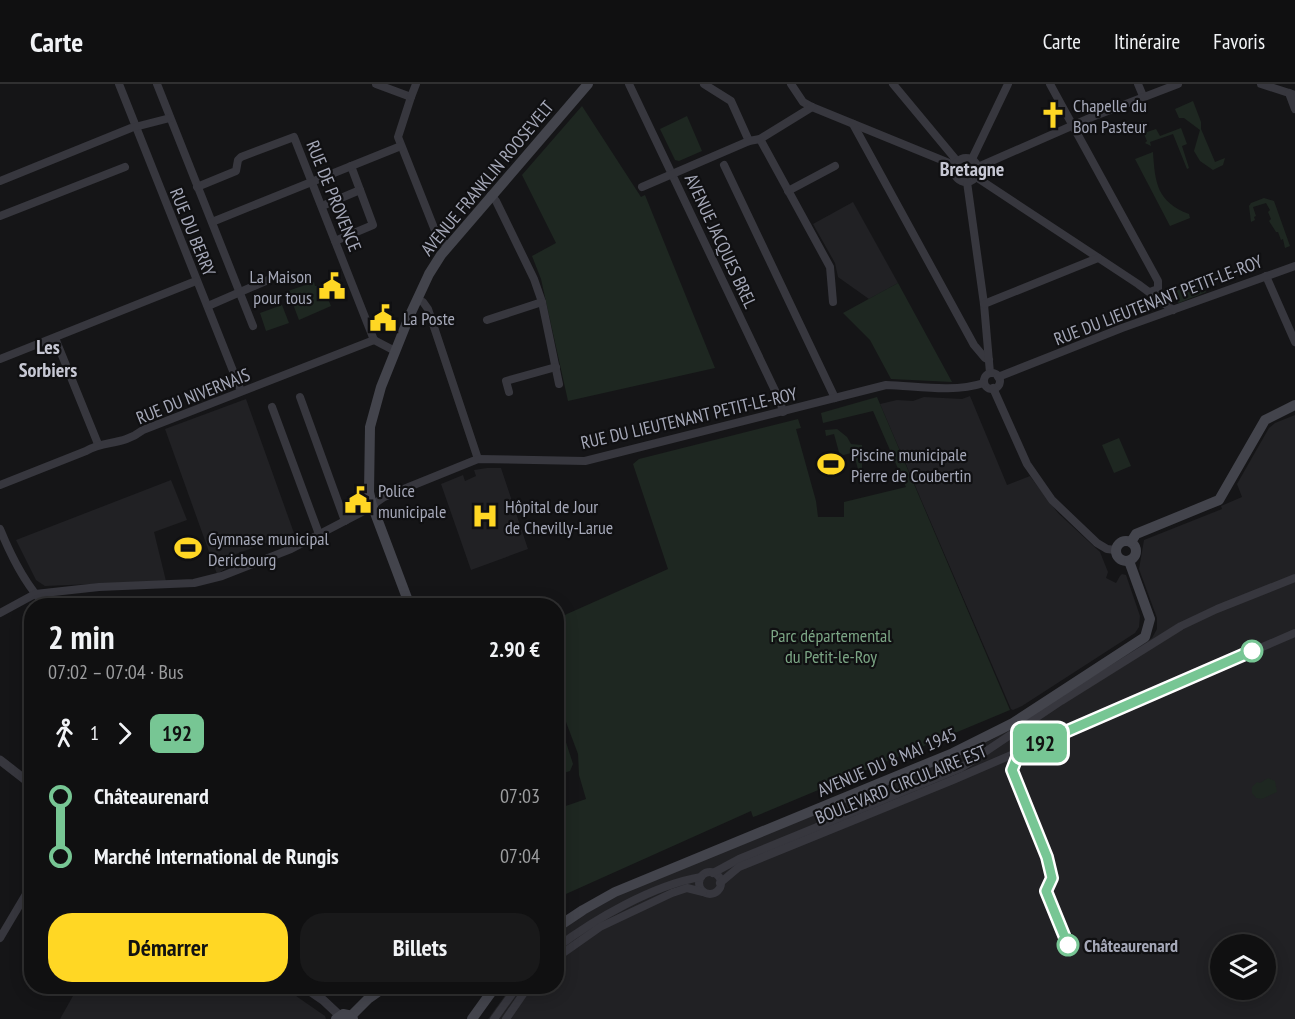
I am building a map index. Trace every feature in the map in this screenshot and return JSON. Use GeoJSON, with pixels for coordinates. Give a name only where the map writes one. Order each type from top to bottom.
{"type":"FeatureCollection","features":[{"type":"Feature","properties":{"kind":"main road","name":"AVENUE FRANKLIN ROOSEVELT"},"geometry":{"type":"LineString","coordinates":[[407,598],[369,492],[370,427],[381,387],[417,299],[429,274],[447,247],[588,84]]}},
{"type":"Feature","properties":{"kind":"main road"},"geometry":{"type":"LineString","coordinates":[[1131,542],[1136,534],[1219,500],[1265,420],[1295,405]]}},
{"type":"Feature","properties":{"kind":"main road"},"geometry":{"type":"LineString","coordinates":[[1121,542],[1131,542],[1136,550],[1134,556],[1129,561],[1118,558],[1115,550],[1121,542]]}},
{"type":"Feature","properties":{"kind":"main road","name":"AVENUE DU 8 MAI 1945"},"geometry":{"type":"LineString","coordinates":[[564,923],[615,892],[873,787],[953,753],[1013,723],[1145,637],[1150,619],[1129,561]]}},
{"type":"Feature","properties":{"kind":"main road"},"geometry":{"type":"LineString","coordinates":[[337,1017],[343,1014],[352,1018],[375,994]]}},
{"type":"Feature","properties":{"kind":"main road"},"geometry":{"type":"LineString","coordinates":[[470,1019],[486,994]]}},
{"type":"Feature","properties":{"kind":"main road"},"geometry":{"type":"LineString","coordinates":[[470,1019],[490,994]]}},
{"type":"Feature","properties":{"kind":"street","name":"RUE DU BERRY"},"geometry":{"type":"LineString","coordinates":[[119,84],[241,391]]}},
{"type":"Feature","properties":{"kind":"street"},"geometry":{"type":"LineString","coordinates":[[157,84],[253,326]]}},
{"type":"Feature","properties":{"kind":"street"},"geometry":{"type":"LineString","coordinates":[[376,84],[411,97]]}},
{"type":"Feature","properties":{"kind":"street"},"geometry":{"type":"LineString","coordinates":[[416,84],[399,131],[401,146],[436,233],[447,247]]}},
{"type":"Feature","properties":{"kind":"street","name":"AVENUE JACQUES BREL"},"geometry":{"type":"LineString","coordinates":[[629,84],[783,411]]}},
{"type":"Feature","properties":{"kind":"street"},"geometry":{"type":"LineString","coordinates":[[704,84],[731,101],[749,141]]}},
{"type":"Feature","properties":{"kind":"street"},"geometry":{"type":"LineString","coordinates":[[791,84],[802,102],[812,107],[956,163]]}},
{"type":"Feature","properties":{"kind":"street"},"geometry":{"type":"LineString","coordinates":[[893,84],[956,163]]}},
{"type":"Feature","properties":{"kind":"street"},"geometry":{"type":"LineString","coordinates":[[972,159],[1008,84]]}},
{"type":"Feature","properties":{"kind":"street"},"geometry":{"type":"LineString","coordinates":[[1050,84],[1158,281],[1158,289],[1150,292]]}},
{"type":"Feature","properties":{"kind":"street"},"geometry":{"type":"LineString","coordinates":[[1138,84],[1143,96]]}},
{"type":"Feature","properties":{"kind":"street"},"geometry":{"type":"LineString","coordinates":[[978,166],[1143,96],[1178,84]]}},
{"type":"Feature","properties":{"kind":"street"},"geometry":{"type":"LineString","coordinates":[[1261,84],[1292,94],[1295,109]]}},
{"type":"Feature","properties":{"kind":"street"},"geometry":{"type":"LineString","coordinates":[[642,186],[749,141],[760,139],[812,107]]}},
{"type":"Feature","properties":{"kind":"street"},"geometry":{"type":"LineString","coordinates":[[0,181],[136,126],[170,118]]}},
{"type":"Feature","properties":{"kind":"street"},"geometry":{"type":"LineString","coordinates":[[853,124],[974,345],[989,360]]}},
{"type":"Feature","properties":{"kind":"street","name":"RUE DE PROVENCE"},"geometry":{"type":"LineString","coordinates":[[197,187],[236,171],[238,160],[241,157],[294,137],[374,340]]}},
{"type":"Feature","properties":{"kind":"street"},"geometry":{"type":"LineString","coordinates":[[760,139],[830,267],[833,302]]}},
{"type":"Feature","properties":{"kind":"street"},"geometry":{"type":"LineString","coordinates":[[212,222],[401,146]]}},
{"type":"Feature","properties":{"kind":"street"},"geometry":{"type":"LineString","coordinates":[[976,177],[967,182],[956,178],[954,174],[956,163],[964,158],[972,159],[978,166]]}},
{"type":"Feature","properties":{"kind":"street"},"geometry":{"type":"LineString","coordinates":[[724,165],[835,398]]}},
{"type":"Feature","properties":{"kind":"street"},"geometry":{"type":"LineString","coordinates":[[335,241],[373,225],[351,166]]}},
{"type":"Feature","properties":{"kind":"street"},"geometry":{"type":"LineString","coordinates":[[789,191],[835,166]]}},
{"type":"Feature","properties":{"kind":"street"},"geometry":{"type":"LineString","coordinates":[[976,177],[978,166]]}},
{"type":"Feature","properties":{"kind":"street"},"geometry":{"type":"LineString","coordinates":[[0,216],[125,167]]}},
{"type":"Feature","properties":{"kind":"street"},"geometry":{"type":"LineString","coordinates":[[976,177],[1150,292],[1173,310]]}},
{"type":"Feature","properties":{"kind":"street"},"geometry":{"type":"LineString","coordinates":[[967,182],[984,304],[990,373]]}},
{"type":"Feature","properties":{"kind":"street"},"geometry":{"type":"LineString","coordinates":[[322,206],[360,190]]}},
{"type":"Feature","properties":{"kind":"street"},"geometry":{"type":"LineString","coordinates":[[491,195],[534,279],[542,302],[559,384]]}},
{"type":"Feature","properties":{"kind":"street"},"geometry":{"type":"LineString","coordinates":[[984,304],[1098,258]]}},
{"type":"Feature","properties":{"kind":"street","name":"RUE DU LIEUTENANT PETIT-LE-ROY"},"geometry":{"type":"LineString","coordinates":[[998,377],[1295,266]]}},
{"type":"Feature","properties":{"kind":"street"},"geometry":{"type":"LineString","coordinates":[[1266,276],[1295,342]]}},
{"type":"Feature","properties":{"kind":"street"},"geometry":{"type":"LineString","coordinates":[[208,306],[268,280]]}},
{"type":"Feature","properties":{"kind":"street"},"geometry":{"type":"LineString","coordinates":[[0,359],[196,281]]}},
{"type":"Feature","properties":{"kind":"street"},"geometry":{"type":"LineString","coordinates":[[417,299],[423,302],[428,309],[478,459]]}},
{"type":"Feature","properties":{"kind":"street"},"geometry":{"type":"LineString","coordinates":[[487,320],[542,302]]}},
{"type":"Feature","properties":{"kind":"street"},"geometry":{"type":"LineString","coordinates":[[55,338],[98,444]]}},
{"type":"Feature","properties":{"kind":"street"},"geometry":{"type":"LineString","coordinates":[[374,340],[395,351]]}},
{"type":"Feature","properties":{"kind":"street","name":"RUE DU NIVERNAIS"},"geometry":{"type":"LineString","coordinates":[[0,485],[86,451],[98,444],[106,445],[133,438],[143,430],[374,340]]}},
{"type":"Feature","properties":{"kind":"street"},"geometry":{"type":"LineString","coordinates":[[509,392],[506,381],[556,367]]}},
{"type":"Feature","properties":{"kind":"street"},"geometry":{"type":"LineString","coordinates":[[990,373],[998,377],[999,384],[993,388],[988,388],[984,382],[990,373]]}},
{"type":"Feature","properties":{"kind":"street","name":"RUE DU LIEUTENANT PETIT-LE-ROY"},"geometry":{"type":"LineString","coordinates":[[35,594],[99,587],[194,583],[222,576],[291,549],[345,521],[384,497],[478,459],[585,461],[886,385],[936,389],[960,388],[984,382]]}},
{"type":"Feature","properties":{"kind":"street"},"geometry":{"type":"LineString","coordinates":[[993,388],[1027,464],[1052,500],[1097,543],[1107,549],[1115,550]]}},
{"type":"Feature","properties":{"kind":"street"},"geometry":{"type":"LineString","coordinates":[[300,397],[345,521]]}},
{"type":"Feature","properties":{"kind":"street"},"geometry":{"type":"LineString","coordinates":[[272,407],[319,534]]}},
{"type":"Feature","properties":{"kind":"street"},"geometry":{"type":"LineString","coordinates":[[0,529],[14,560],[39,598]]}},
{"type":"Feature","properties":{"kind":"street"},"geometry":{"type":"LineString","coordinates":[[564,942],[588,925],[620,907],[682,881],[713,873],[738,859],[954,771],[1181,626],[1295,578]]}},
{"type":"Feature","properties":{"kind":"street"},"geometry":{"type":"LineString","coordinates":[[28,598],[35,594]]}},
{"type":"Feature","properties":{"kind":"street"},"geometry":{"type":"LineString","coordinates":[[0,613],[24,600]]}},
{"type":"Feature","properties":{"kind":"street","name":"BOULEVARD CIRCULAIRE EST"},"geometry":{"type":"LineString","coordinates":[[720,883],[739,867],[967,774],[1295,633]]}},
{"type":"Feature","properties":{"kind":"street"},"geometry":{"type":"LineString","coordinates":[[0,760],[24,779]]}},
{"type":"Feature","properties":{"kind":"street"},"geometry":{"type":"LineString","coordinates":[[564,952],[619,917],[682,889],[708,894],[715,893],[720,883],[718,877],[713,873]]}},
{"type":"Feature","properties":{"kind":"street"},"geometry":{"type":"LineString","coordinates":[[701,877],[699,884],[703,892]]}},
{"type":"Feature","properties":{"kind":"street"},"geometry":{"type":"LineString","coordinates":[[0,938],[24,898]]}},
{"type":"Feature","properties":{"kind":"street"},"geometry":{"type":"LineString","coordinates":[[314,994],[323,1000],[337,1017]]}},
{"type":"Feature","properties":{"kind":"street"},"geometry":{"type":"LineString","coordinates":[[494,1019],[513,994]]}},
{"type":"Feature","properties":{"kind":"street"},"geometry":{"type":"LineString","coordinates":[[506,1019],[523,994]]}},
{"type":"Feature","properties":{"kind":"shaded area"},"geometry":{"type":"Polygon","coordinates":[[[853,202],[898,283],[869,299],[838,277],[835,263],[813,224],[853,202]]]}},
{"type":"Feature","properties":{"kind":"shaded area"},"geometry":{"type":"Polygon","coordinates":[[[970,396],[1007,485],[1030,476],[1058,513],[1100,552],[1108,572],[1106,578],[1116,583],[1122,574],[1126,575],[1140,616],[1139,627],[1135,633],[1013,710],[880,404],[897,400],[913,401],[924,397],[962,399],[970,396]]]}},
{"type":"Feature","properties":{"kind":"shaded area"},"geometry":{"type":"Polygon","coordinates":[[[246,399],[294,533],[225,558],[228,567],[217,574],[165,429],[246,399]]]}},
{"type":"Feature","properties":{"kind":"shaded area"},"geometry":{"type":"Polygon","coordinates":[[[1295,415],[1295,1019],[488,1019],[506,994],[564,994],[564,928],[578,918],[627,891],[993,739],[1152,638],[1157,629],[1157,618],[1139,569],[1144,540],[1222,509],[1221,506],[1242,497],[1237,484],[1269,428],[1295,415]]]}},
{"type":"Feature","properties":{"kind":"shaded area","name":"Hôpital de Jour de Chevilly-Larue"},"geometry":{"type":"Polygon","coordinates":[[[501,468],[528,549],[471,570],[441,484],[463,475],[465,481],[476,476],[474,470],[501,468]]]}},
{"type":"Feature","properties":{"kind":"shaded area"},"geometry":{"type":"Polygon","coordinates":[[[171,480],[187,520],[154,532],[166,581],[45,586],[36,580],[16,540],[171,480]]]}},
{"type":"Feature","properties":{"kind":"shaded area"},"geometry":{"type":"Polygon","coordinates":[[[74,994],[293,994],[326,1019],[60,1019],[74,994]]]}},
{"type":"Feature","properties":{"kind":"green space"},"geometry":{"type":"Polygon","coordinates":[[[1193,101],[1201,122],[1201,129],[1215,162],[1225,158],[1223,165],[1213,170],[1200,161],[1194,151],[1200,130],[1184,118],[1179,118],[1175,109],[1193,101]]]}},
{"type":"Feature","properties":{"kind":"green space"},"geometry":{"type":"Polygon","coordinates":[[[582,106],[641,197],[645,195],[715,368],[568,401],[541,279],[532,256],[556,243],[522,175],[582,106]]]}},
{"type":"Feature","properties":{"kind":"green space"},"geometry":{"type":"Polygon","coordinates":[[[687,116],[702,151],[679,161],[675,160],[660,129],[687,116]]]}},
{"type":"Feature","properties":{"kind":"green space"},"geometry":{"type":"Polygon","coordinates":[[[1143,121],[1147,132],[1156,129],[1160,136],[1181,128],[1187,144],[1182,146],[1189,168],[1187,169],[1173,134],[1150,142],[1151,146],[1145,143],[1147,141],[1139,123],[1143,121]]]}},
{"type":"Feature","properties":{"kind":"green space"},"geometry":{"type":"Polygon","coordinates":[[[1153,152],[1155,173],[1160,190],[1170,204],[1189,214],[1190,218],[1170,226],[1135,159],[1153,152]]]}},
{"type":"Feature","properties":{"kind":"green space"},"geometry":{"type":"Polygon","coordinates":[[[1264,198],[1274,201],[1290,246],[1285,248],[1283,239],[1281,240],[1269,221],[1271,219],[1268,212],[1270,210],[1266,203],[1253,207],[1256,216],[1251,222],[1249,206],[1264,198]]]}},
{"type":"Feature","properties":{"kind":"green space"},"geometry":{"type":"Polygon","coordinates":[[[1199,279],[1206,292],[1179,303],[1174,300],[1171,294],[1199,279]]]}},
{"type":"Feature","properties":{"kind":"green space"},"geometry":{"type":"Polygon","coordinates":[[[314,282],[315,286],[322,285],[331,306],[299,320],[288,291],[314,282]]]}},
{"type":"Feature","properties":{"kind":"green space"},"geometry":{"type":"Polygon","coordinates":[[[898,283],[952,382],[891,379],[870,340],[843,313],[898,283]]]}},
{"type":"Feature","properties":{"kind":"green space"},"geometry":{"type":"Polygon","coordinates":[[[282,305],[289,323],[266,331],[260,313],[282,305]]]}},
{"type":"Feature","properties":{"kind":"green space","name":"Parc départemental du Petit-le-Roy"},"geometry":{"type":"Polygon","coordinates":[[[877,397],[1010,710],[756,816],[753,817],[751,811],[564,895],[564,807],[586,799],[579,775],[578,754],[564,717],[564,643],[566,642],[564,615],[668,569],[633,464],[639,459],[798,419],[801,428],[796,429],[816,501],[818,517],[844,517],[844,502],[906,487],[873,411],[823,423],[821,413],[877,397]]]}},
{"type":"Feature","properties":{"kind":"green space"},"geometry":{"type":"Polygon","coordinates":[[[837,429],[847,437],[851,444],[862,445],[862,476],[860,477],[855,452],[840,456],[834,434],[826,436],[825,430],[837,429]]]}},
{"type":"Feature","properties":{"kind":"green space"},"geometry":{"type":"Polygon","coordinates":[[[1119,438],[1131,466],[1114,473],[1102,445],[1119,438]]]}},
{"type":"Feature","properties":{"kind":"green space"},"geometry":{"type":"Polygon","coordinates":[[[564,736],[573,764],[570,771],[564,773],[564,736]]]}},
{"type":"Feature","properties":{"kind":"green space"},"geometry":{"type":"Polygon","coordinates":[[[1268,778],[1275,781],[1277,792],[1262,799],[1256,798],[1252,793],[1252,787],[1257,782],[1260,783],[1268,778]]]}},
{"type":"Feature","properties":{"kind":"bus line","name":"192"},"geometry":{"type":"LineString","coordinates":[[1068,945],[1046,891],[1052,878],[1047,857],[1012,770],[1019,752],[1252,651]]}},
{"type":"Feature","properties":{"kind":"place","name":"Chapelle du Bon Pasteur"},"geometry":{"type":"Point","coordinates":[1053,115]}},
{"type":"Feature","properties":{"kind":"place","name":"La Maison pour tous"},"geometry":{"type":"Point","coordinates":[332,286]}},
{"type":"Feature","properties":{"kind":"place","name":"La Poste"},"geometry":{"type":"Point","coordinates":[383,318]}},
{"type":"Feature","properties":{"kind":"place","name":"Piscine municipale Pierre de Coubertin"},"geometry":{"type":"Point","coordinates":[831,464]}},
{"type":"Feature","properties":{"kind":"place","name":"Police municipale"},"geometry":{"type":"Point","coordinates":[358,500]}},
{"type":"Feature","properties":{"kind":"place","name":"Hôpital de Jour de Chevilly-Larue"},"geometry":{"type":"Point","coordinates":[485,516]}},
{"type":"Feature","properties":{"kind":"place","name":"Gymnase municipal Dericbourg"},"geometry":{"type":"Point","coordinates":[188,548]}},
{"type":"Feature","properties":{"kind":"place","name":"Châteaurenard"},"geometry":{"type":"Point","coordinates":[1068,945]}},
{"type":"Feature","properties":{"kind":"district","name":"Bretagne"},"geometry":{"type":"Point","coordinates":[972,169]}},
{"type":"Feature","properties":{"kind":"district","name":"Les Sorbiers"},"geometry":{"type":"Point","coordinates":[48,358]}}]}
